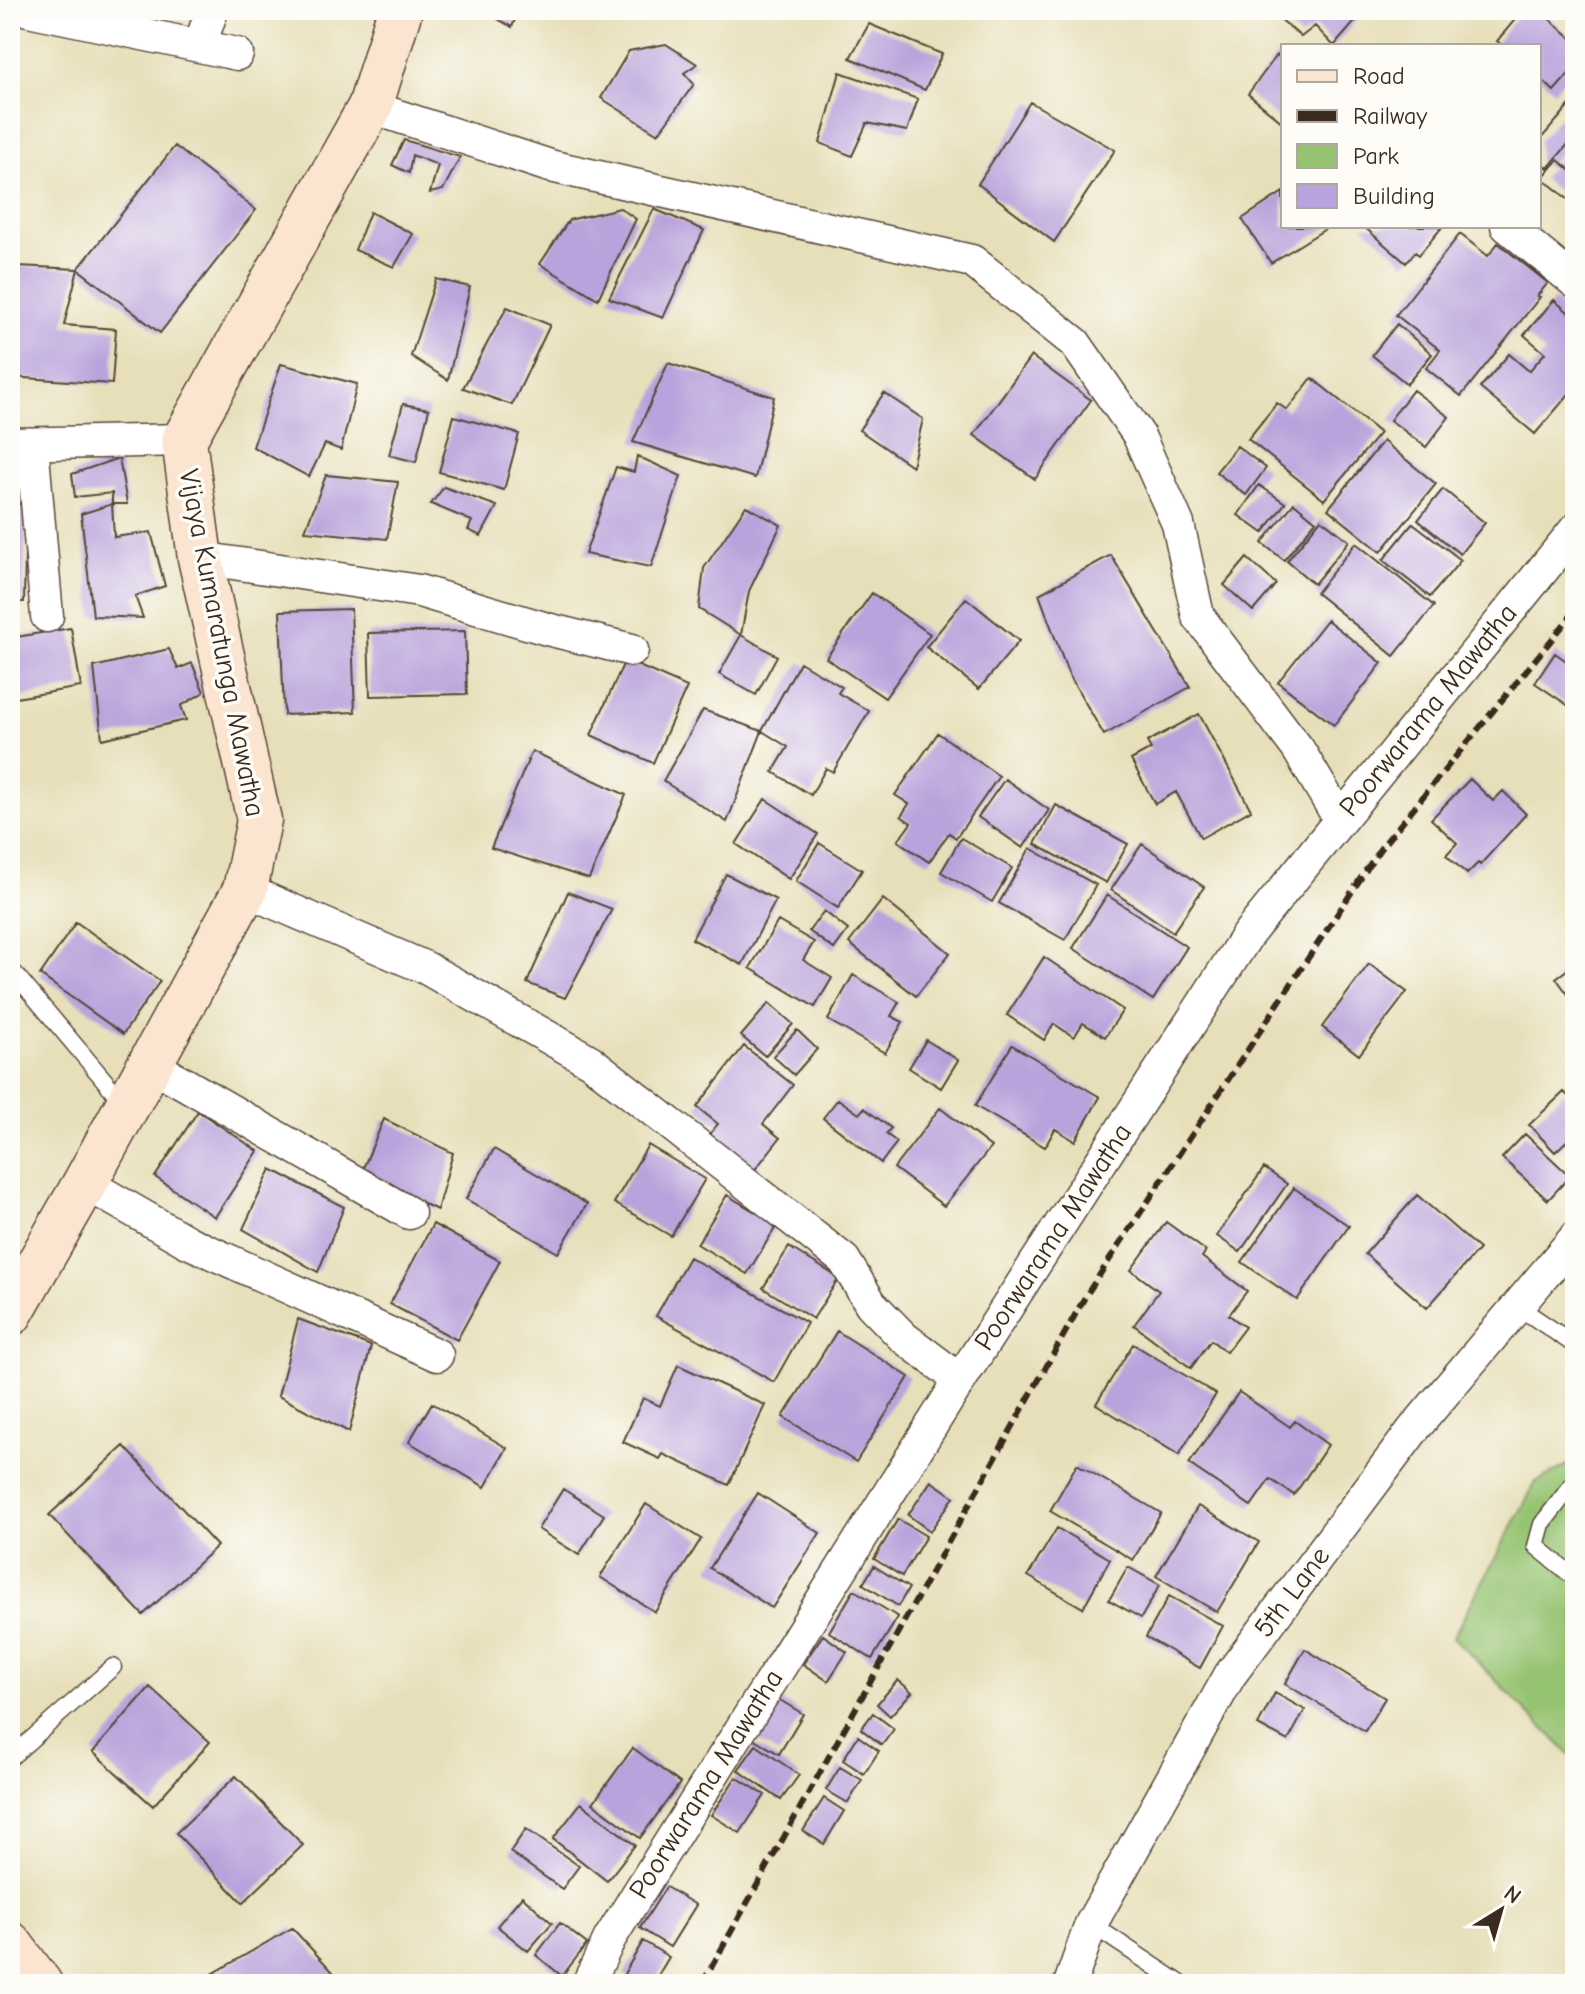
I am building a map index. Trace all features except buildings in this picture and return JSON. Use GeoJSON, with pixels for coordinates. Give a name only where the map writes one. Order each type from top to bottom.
{"type":"FeatureCollection","features":[{"type":"Feature","properties":{"kind":"main road","name":"Vijaya Kumaratunga Mawatha"},"geometry":{"type":"LineString","coordinates":[[10,1314],[245,890],[259,820],[200,558],[184,440],[370,107],[400,10]]}},
{"type":"Feature","properties":{"kind":"main road"},"geometry":{"type":"LineString","coordinates":[[10,1944],[40,1984]]}},
{"type":"Feature","properties":{"kind":"street"},"geometry":{"type":"LineString","coordinates":[[28,10],[237,54]]}},
{"type":"Feature","properties":{"kind":"street"},"geometry":{"type":"LineString","coordinates":[[200,45],[212,10]]}},
{"type":"Feature","properties":{"kind":"street"},"geometry":{"type":"LineString","coordinates":[[370,107],[550,166],[972,261],[1075,343],[1138,434],[1178,524],[1198,616],[1298,749],[1339,818]]}},
{"type":"Feature","properties":{"kind":"street"},"geometry":{"type":"LineString","coordinates":[[1509,228],[1575,282]]}},
{"type":"Feature","properties":{"kind":"street"},"geometry":{"type":"LineString","coordinates":[[47,616],[21,444],[184,440]]}},
{"type":"Feature","properties":{"kind":"street","name":"Poorwarama Mawatha"},"geometry":{"type":"LineString","coordinates":[[588,1984],[618,1925],[960,1380],[1248,934],[1575,530]]}},
{"type":"Feature","properties":{"kind":"street"},"geometry":{"type":"LineString","coordinates":[[200,558],[419,591],[547,629],[632,650]]}},
{"type":"Feature","properties":{"kind":"street"},"geometry":{"type":"LineString","coordinates":[[245,890],[426,968],[590,1061],[844,1260],[871,1304],[903,1337],[960,1380]]}},
{"type":"Feature","properties":{"kind":"street"},"geometry":{"type":"LineString","coordinates":[[150,1064],[409,1213]]}},
{"type":"Feature","properties":{"kind":"street"},"geometry":{"type":"LineString","coordinates":[[85,1183],[188,1242],[437,1355]]}},
{"type":"Feature","properties":{"kind":"street","name":"5th Lane"},"geometry":{"type":"LineString","coordinates":[[1070,1984],[1091,1924],[1230,1675],[1413,1430],[1575,1238]]}},
{"type":"Feature","properties":{"kind":"lane"},"geometry":{"type":"LineString","coordinates":[[10,968],[127,1107]]}},
{"type":"Feature","properties":{"kind":"lane"},"geometry":{"type":"LineString","coordinates":[[1517,1306],[1575,1345]]}},
{"type":"Feature","properties":{"kind":"lane"},"geometry":{"type":"LineString","coordinates":[[1575,1481],[1542,1524],[1536,1546],[1575,1578]]}},
{"type":"Feature","properties":{"kind":"lane"},"geometry":{"type":"LineString","coordinates":[[10,1758],[113,1667]]}},
{"type":"Feature","properties":{"kind":"lane"},"geometry":{"type":"LineString","coordinates":[[1091,1924],[1181,1984]]}},
{"type":"Feature","properties":{"kind":"green space"},"geometry":{"type":"Polygon","coordinates":[[[1575,1461],[1575,1760],[1453,1637],[1536,1482],[1575,1461]]]}},
{"type":"Feature","properties":{"kind":"railway"},"geometry":{"type":"LineString","coordinates":[[702,1984],[1085,1297],[1380,849],[1575,611]]}}]}
